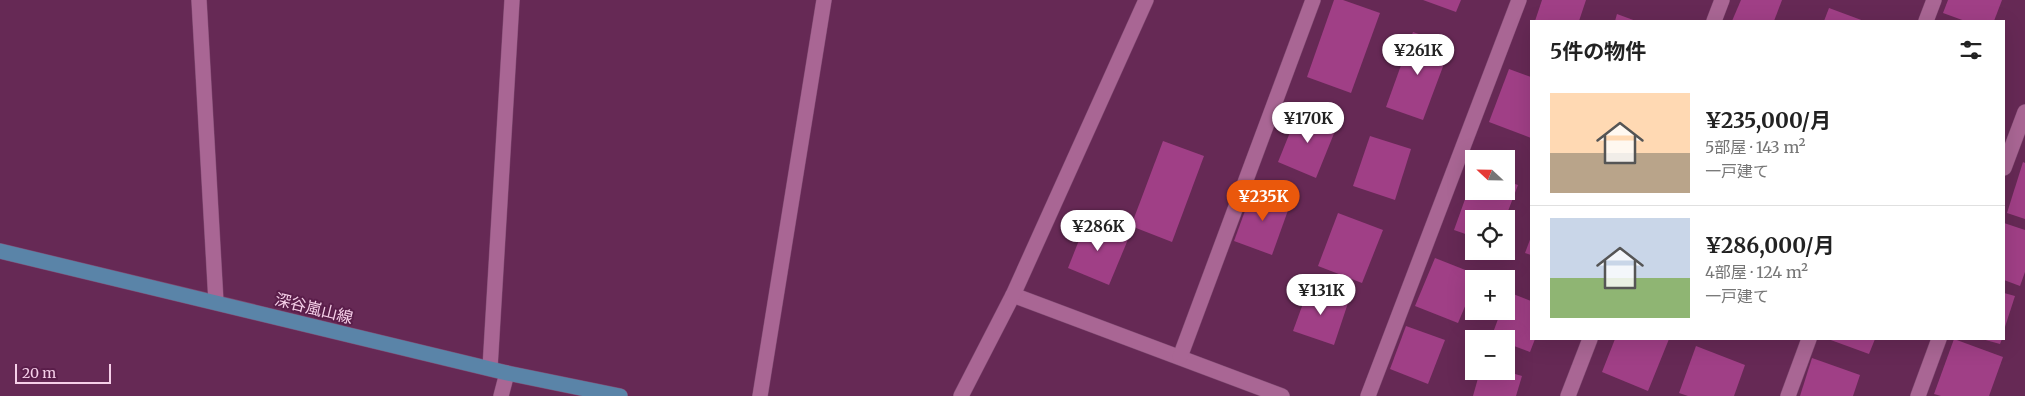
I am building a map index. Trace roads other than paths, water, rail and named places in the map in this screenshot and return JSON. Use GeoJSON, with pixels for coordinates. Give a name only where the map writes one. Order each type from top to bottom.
{"type":"FeatureCollection","features":[{"type":"Feature","properties":{"kind":"main road","name":"深谷嵐山線"},"geometry":{"type":"LineString","coordinates":[[0,251],[507,372],[617,396]]}},
{"type":"Feature","properties":{"kind":"street"},"geometry":{"type":"LineString","coordinates":[[199,0],[216,302]]}},
{"type":"Feature","properties":{"kind":"street"},"geometry":{"type":"LineString","coordinates":[[490,368],[512,0]]}},
{"type":"Feature","properties":{"kind":"street"},"geometry":{"type":"LineString","coordinates":[[760,396],[824,0]]}},
{"type":"Feature","properties":{"kind":"street"},"geometry":{"type":"LineString","coordinates":[[961,396],[1013,295],[1146,0]]}},
{"type":"Feature","properties":{"kind":"street"},"geometry":{"type":"LineString","coordinates":[[1180,357],[1313,0]]}},
{"type":"Feature","properties":{"kind":"street"},"geometry":{"type":"LineString","coordinates":[[1368,396],[1519,0]]}},
{"type":"Feature","properties":{"kind":"street"},"geometry":{"type":"LineString","coordinates":[[1714,20],[1722,0]]}},
{"type":"Feature","properties":{"kind":"street"},"geometry":{"type":"LineString","coordinates":[[1926,20],[1934,0]]}},
{"type":"Feature","properties":{"kind":"street"},"geometry":{"type":"LineString","coordinates":[[2005,165],[2025,112]]}},
{"type":"Feature","properties":{"kind":"street"},"geometry":{"type":"LineString","coordinates":[[1013,295],[1282,396]]}},
{"type":"Feature","properties":{"kind":"street"},"geometry":{"type":"LineString","coordinates":[[1568,396],[1590,340]]}},
{"type":"Feature","properties":{"kind":"street"},"geometry":{"type":"LineString","coordinates":[[1788,396],[1809,340]]}},
{"type":"Feature","properties":{"kind":"street"},"geometry":{"type":"LineString","coordinates":[[1918,396],[1939,340]]}},
{"type":"Feature","properties":{"kind":"street"},"geometry":{"type":"LineString","coordinates":[[501,396],[507,372]]}}]}
